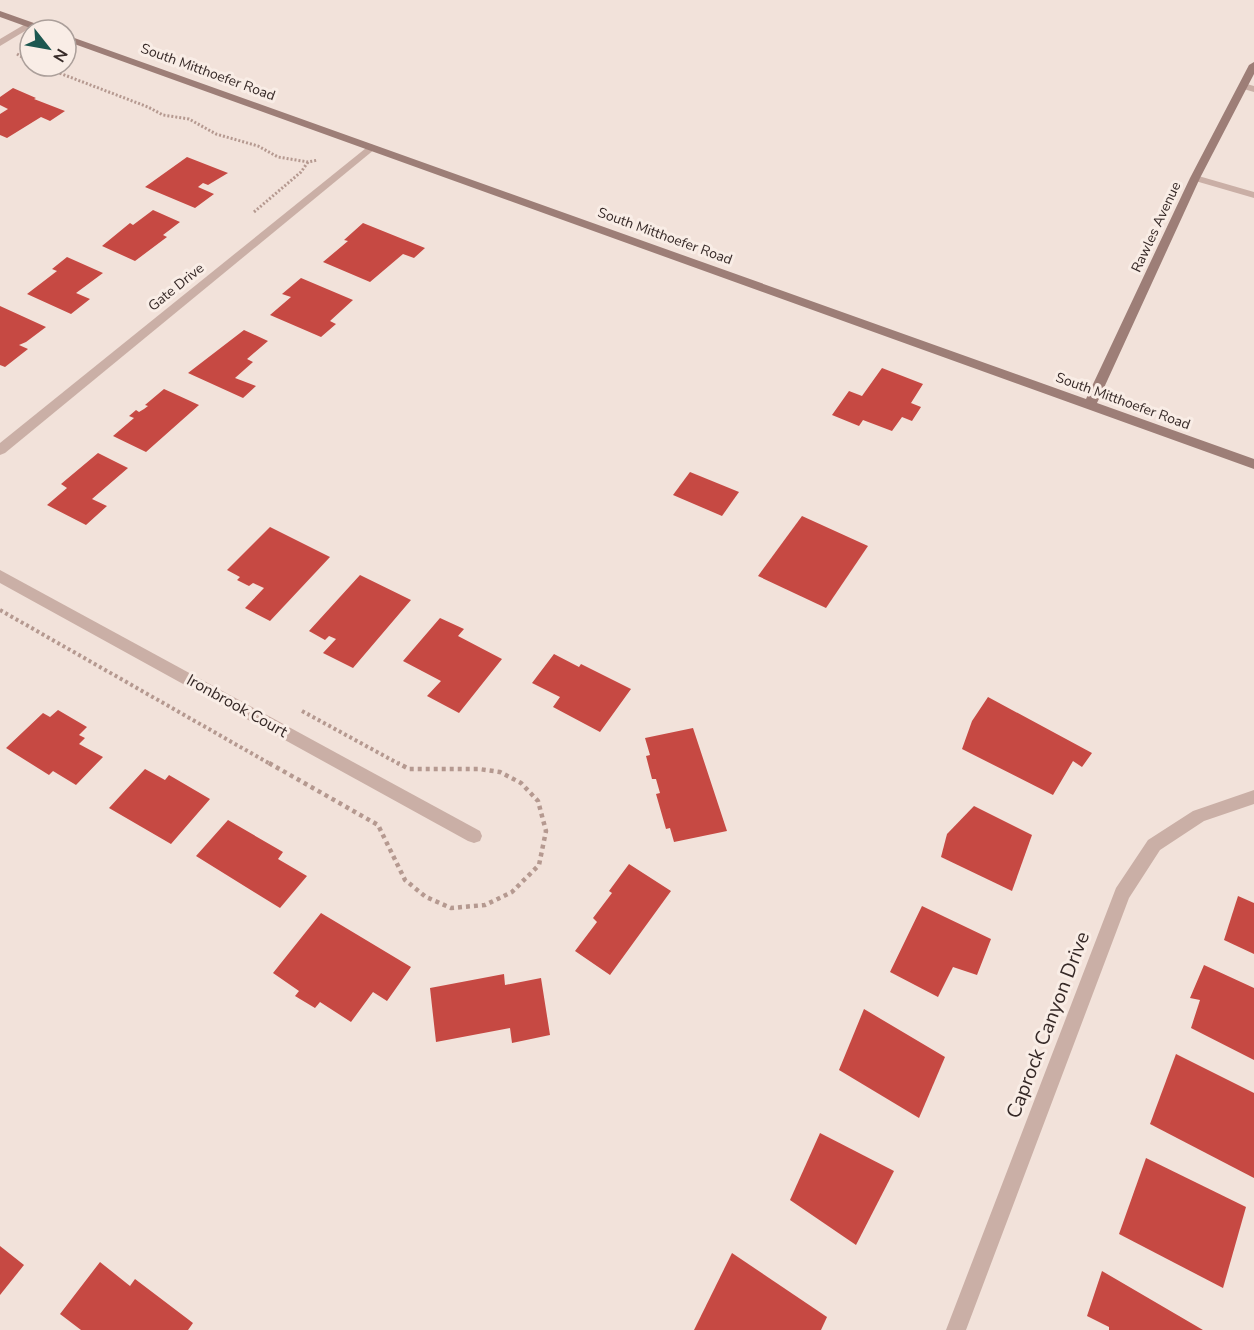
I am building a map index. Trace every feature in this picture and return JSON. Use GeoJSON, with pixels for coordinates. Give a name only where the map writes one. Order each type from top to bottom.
{"type":"FeatureCollection","features":[{"type":"Feature","properties":{"kind":"main road"},"geometry":{"type":"LineString","coordinates":[[0,14],[18,21]]}},
{"type":"Feature","properties":{"kind":"main road","name":"South Mitthoefer Road"},"geometry":{"type":"LineString","coordinates":[[78,42],[1254,464]]}},
{"type":"Feature","properties":{"kind":"main road","name":"Rawles Avenue"},"geometry":{"type":"LineString","coordinates":[[1090,405],[1195,178],[1248,88],[1254,64]]}},
{"type":"Feature","properties":{"kind":"street"},"geometry":{"type":"LineString","coordinates":[[0,43],[18,32]]}},
{"type":"Feature","properties":{"kind":"street","name":"Gate Drive"},"geometry":{"type":"LineString","coordinates":[[0,450],[371,147]]}},
{"type":"Feature","properties":{"kind":"street","name":"Ironbrook Court"},"geometry":{"type":"LineString","coordinates":[[0,576],[474,836]]}},
{"type":"Feature","properties":{"kind":"street","name":"Caprock Canyon Drive"},"geometry":{"type":"LineString","coordinates":[[956,1330],[1122,894],[1154,845],[1199,816],[1254,797]]}},
{"type":"Feature","properties":{"kind":"lane"},"geometry":{"type":"LineString","coordinates":[[1195,178],[1254,195]]}},
{"type":"Feature","properties":{"kind":"path"},"geometry":{"type":"LineString","coordinates":[[72,78],[163,115],[189,119],[216,134],[258,146],[278,157],[299,161],[318,160]]}},
{"type":"Feature","properties":{"kind":"building"},"geometry":{"type":"Polygon","coordinates":[[[13,88],[65,111],[50,121],[41,117],[7,138],[0,135],[0,114],[8,109],[0,105],[0,97],[13,88]]]}},
{"type":"Feature","properties":{"kind":"building"},"geometry":{"type":"Polygon","coordinates":[[[187,157],[228,173],[208,185],[203,183],[198,187],[214,194],[195,208],[145,187],[187,157]]]}},
{"type":"Feature","properties":{"kind":"building"},"geometry":{"type":"Polygon","coordinates":[[[153,210],[180,222],[163,235],[167,237],[135,261],[102,246],[130,223],[133,225],[153,210]]]}},
{"type":"Feature","properties":{"kind":"building"},"geometry":{"type":"Polygon","coordinates":[[[363,223],[425,248],[414,258],[403,254],[370,282],[323,262],[348,241],[344,240],[363,223]]]}},
{"type":"Feature","properties":{"kind":"building"},"geometry":{"type":"Polygon","coordinates":[[[67,257],[103,273],[76,293],[90,299],[71,314],[27,294],[57,271],[52,269],[67,257]]]}},
{"type":"Feature","properties":{"kind":"building"},"geometry":{"type":"Polygon","coordinates":[[[301,278],[353,300],[330,321],[336,324],[321,337],[270,315],[291,297],[282,294],[301,278]]]}},
{"type":"Feature","properties":{"kind":"building"},"geometry":{"type":"Polygon","coordinates":[[[0,306],[46,327],[19,345],[28,349],[5,367],[0,365],[0,306]]]}},
{"type":"Feature","properties":{"kind":"building"},"geometry":{"type":"Polygon","coordinates":[[[244,330],[268,341],[247,359],[253,362],[235,378],[256,386],[243,398],[188,373],[244,330]]]}},
{"type":"Feature","properties":{"kind":"building"},"geometry":{"type":"Polygon","coordinates":[[[882,368],[923,384],[911,403],[921,407],[912,421],[902,417],[892,431],[863,420],[859,426],[832,415],[849,391],[862,396],[882,368]]]}},
{"type":"Feature","properties":{"kind":"building"},"geometry":{"type":"Polygon","coordinates":[[[164,389],[199,405],[146,452],[113,436],[134,418],[129,416],[136,410],[139,412],[148,406],[145,405],[164,389]]]}},
{"type":"Feature","properties":{"kind":"building"},"geometry":{"type":"Polygon","coordinates":[[[98,453],[128,468],[92,499],[107,506],[86,525],[47,505],[67,488],[61,484],[98,453]]]}},
{"type":"Feature","properties":{"kind":"building"},"geometry":{"type":"Polygon","coordinates":[[[690,472],[739,492],[722,516],[673,495],[690,472]]]}},
{"type":"Feature","properties":{"kind":"building"},"geometry":{"type":"Polygon","coordinates":[[[802,516],[868,546],[826,608],[758,576],[802,516]]]}},
{"type":"Feature","properties":{"kind":"building"},"geometry":{"type":"Polygon","coordinates":[[[270,527],[330,557],[270,621],[245,608],[264,588],[253,583],[249,586],[237,580],[240,577],[227,570],[270,527]]]}},
{"type":"Feature","properties":{"kind":"building"},"geometry":{"type":"Polygon","coordinates":[[[360,575],[411,600],[353,668],[323,653],[336,639],[329,636],[325,640],[309,631],[360,575]]]}},
{"type":"Feature","properties":{"kind":"building"},"geometry":{"type":"Polygon","coordinates":[[[440,618],[464,629],[458,636],[502,659],[459,713],[427,696],[441,681],[403,661],[440,618]]]}},
{"type":"Feature","properties":{"kind":"building"},"geometry":{"type":"Polygon","coordinates":[[[554,654],[579,667],[581,664],[631,689],[600,732],[553,707],[560,697],[532,683],[554,654]]]}},
{"type":"Feature","properties":{"kind":"building"},"geometry":{"type":"Polygon","coordinates":[[[988,697],[1092,753],[1082,767],[1073,761],[1053,795],[962,749],[972,721],[988,697]]]}},
{"type":"Feature","properties":{"kind":"building"},"geometry":{"type":"Polygon","coordinates":[[[58,710],[87,727],[79,735],[85,738],[79,744],[103,757],[76,785],[53,771],[49,775],[6,748],[43,713],[50,717],[58,710]]]}},
{"type":"Feature","properties":{"kind":"building"},"geometry":{"type":"Polygon","coordinates":[[[693,728],[727,831],[674,842],[670,828],[666,829],[656,794],[660,793],[656,779],[652,779],[646,756],[650,755],[645,738],[693,728]]]}},
{"type":"Feature","properties":{"kind":"building"},"geometry":{"type":"Polygon","coordinates":[[[145,769],[165,780],[169,775],[210,799],[171,844],[109,808],[145,769]]]}},
{"type":"Feature","properties":{"kind":"building"},"geometry":{"type":"Polygon","coordinates":[[[974,806],[1032,835],[1012,891],[941,857],[947,834],[974,806]]]}},
{"type":"Feature","properties":{"kind":"building"},"geometry":{"type":"Polygon","coordinates":[[[228,820],[283,852],[278,859],[307,876],[280,908],[196,856],[228,820]]]}},
{"type":"Feature","properties":{"kind":"building"},"geometry":{"type":"Polygon","coordinates":[[[629,864],[671,891],[610,975],[575,951],[597,922],[593,918],[612,893],[609,891],[629,864]]]}},
{"type":"Feature","properties":{"kind":"building"},"geometry":{"type":"Polygon","coordinates":[[[1238,896],[1254,903],[1254,954],[1224,940],[1238,896]]]}},
{"type":"Feature","properties":{"kind":"building"},"geometry":{"type":"Polygon","coordinates":[[[922,906],[991,939],[977,975],[953,967],[938,997],[890,972],[922,906]]]}},
{"type":"Feature","properties":{"kind":"building"},"geometry":{"type":"Polygon","coordinates":[[[321,913],[411,967],[387,1001],[373,992],[351,1022],[320,1002],[315,1008],[295,996],[299,991],[273,973],[321,913]]]}},
{"type":"Feature","properties":{"kind":"building"},"geometry":{"type":"Polygon","coordinates":[[[1204,965],[1254,988],[1254,1060],[1191,1028],[1200,1000],[1190,998],[1204,965]]]}},
{"type":"Feature","properties":{"kind":"building"},"geometry":{"type":"Polygon","coordinates":[[[504,974],[505,985],[541,978],[550,1035],[512,1043],[510,1028],[436,1042],[430,988],[504,974]]]}},
{"type":"Feature","properties":{"kind":"building"},"geometry":{"type":"Polygon","coordinates":[[[864,1009],[945,1057],[919,1118],[839,1070],[864,1009]]]}},
{"type":"Feature","properties":{"kind":"building"},"geometry":{"type":"Polygon","coordinates":[[[1176,1054],[1254,1093],[1254,1178],[1150,1124],[1176,1054]]]}},
{"type":"Feature","properties":{"kind":"building"},"geometry":{"type":"Polygon","coordinates":[[[820,1133],[894,1171],[856,1245],[790,1200],[820,1133]]]}},
{"type":"Feature","properties":{"kind":"building"},"geometry":{"type":"Polygon","coordinates":[[[1146,1158],[1246,1207],[1223,1288],[1119,1234],[1146,1158]]]}},
{"type":"Feature","properties":{"kind":"building"},"geometry":{"type":"Polygon","coordinates":[[[0,1246],[24,1265],[0,1295],[0,1246]]]}},
{"type":"Feature","properties":{"kind":"building"},"geometry":{"type":"Polygon","coordinates":[[[732,1253],[827,1317],[821,1330],[694,1330],[732,1253]]]}},
{"type":"Feature","properties":{"kind":"building"},"geometry":{"type":"Polygon","coordinates":[[[100,1262],[130,1286],[135,1279],[193,1323],[188,1330],[81,1330],[60,1314],[100,1262]]]}},
{"type":"Feature","properties":{"kind":"building"},"geometry":{"type":"Polygon","coordinates":[[[1102,1271],[1203,1330],[1109,1330],[1109,1327],[1087,1316],[1102,1271]]]}}]}
